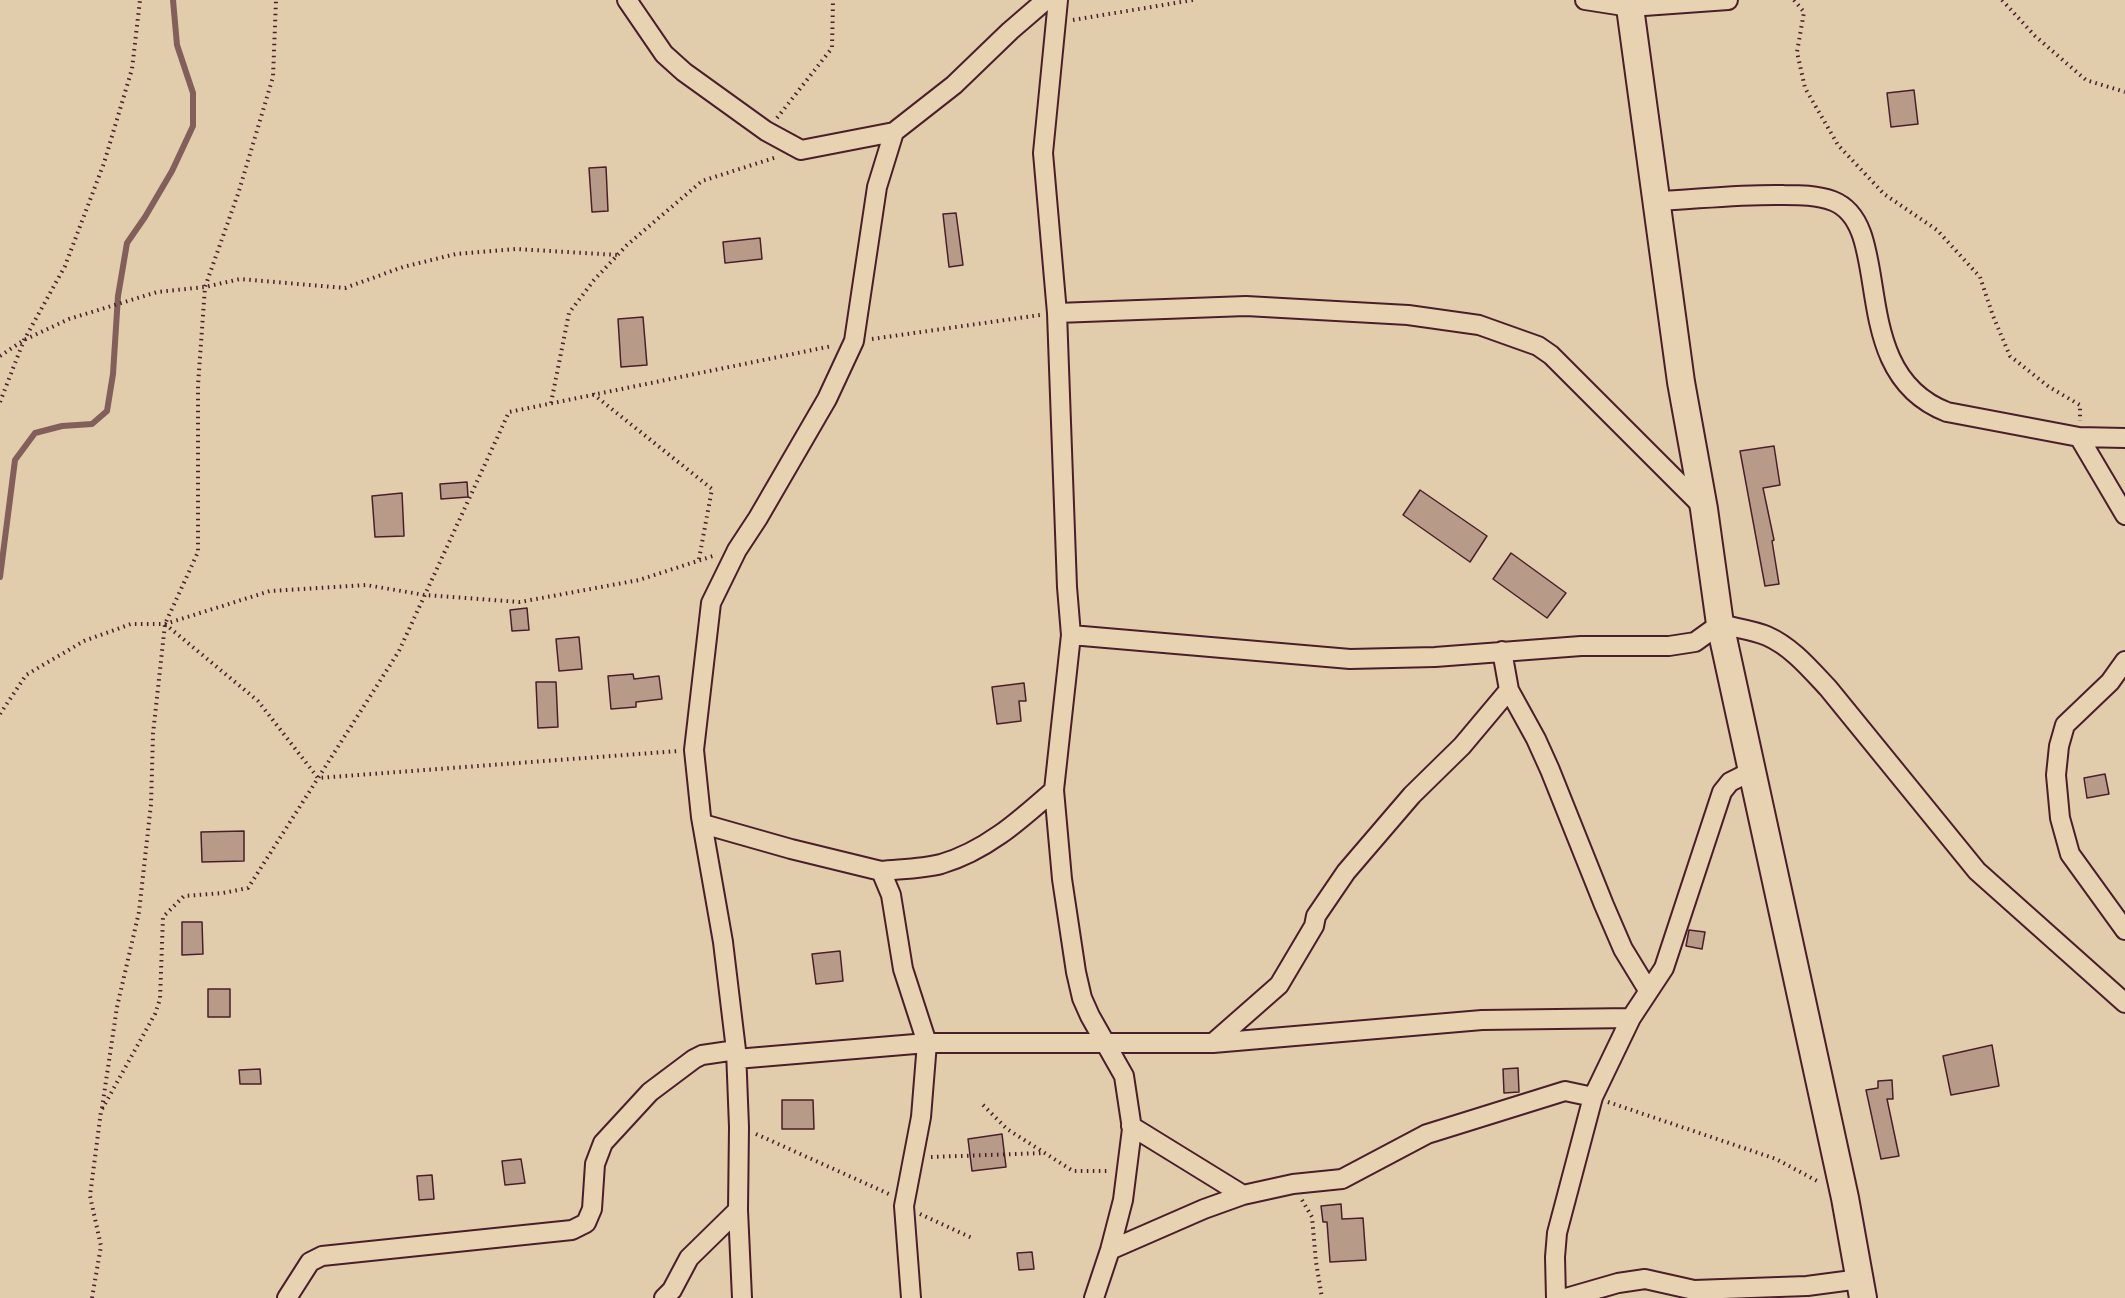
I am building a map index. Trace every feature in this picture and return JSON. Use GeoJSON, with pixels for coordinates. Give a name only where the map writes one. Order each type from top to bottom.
{"type":"FeatureCollection","features":[{"type":"Feature","properties":{"kind":"street"},"geometry":{"type":"LineString","coordinates":[[627,0],[664,54],[684,72],[766,131],[801,150],[894,132],[954,86],[1010,31],[1046,0]]}},
{"type":"Feature","properties":{"kind":"street"},"geometry":{"type":"LineString","coordinates":[[1058,0],[1043,153],[1057,313],[1067,587],[1071,635],[1054,790],[1062,879],[1076,972],[1082,998],[1124,1076],[1131,1126],[1123,1200],[1110,1251],[1094,1298]]}},
{"type":"Feature","properties":{"kind":"street"},"geometry":{"type":"LineString","coordinates":[[1585,0],[1629,4],[1728,0]]}},
{"type":"Feature","properties":{"kind":"street"},"geometry":{"type":"LineString","coordinates":[[1566,1298],[1618,1283],[1645,1279],[1694,1290],[1807,1286],[1862,1288],[1845,1198],[1720,624],[1704,508],[1681,382],[1629,4]]}},
{"type":"Feature","properties":{"kind":"street"},"geometry":{"type":"LineString","coordinates":[[742,1298],[738,1209],[739,1127],[736,1054],[723,942],[703,824],[694,750],[711,603],[737,550],[827,399],[854,341],[877,187],[894,132]]}},
{"type":"Feature","properties":{"kind":"street"},"geometry":{"type":"LineString","coordinates":[[1657,201],[1761,195],[1812,196],[1832,200],[1846,207],[1857,221],[1863,236],[1879,326],[1894,369],[1915,395],[1947,412],[2079,437],[2125,438]]}},
{"type":"Feature","properties":{"kind":"street"},"geometry":{"type":"LineString","coordinates":[[1057,313],[1246,306],[1408,315],[1479,325],[1538,346],[1551,355],[1704,508]]}},
{"type":"Feature","properties":{"kind":"street"},"geometry":{"type":"LineString","coordinates":[[2079,437],[2125,515]]}},
{"type":"Feature","properties":{"kind":"street"},"geometry":{"type":"LineString","coordinates":[[1071,635],[1350,659],[1435,657],[1581,646],[1669,646],[1695,642],[1720,624],[1765,635],[1785,646],[1803,661],[1828,688],[1977,871],[2125,1003]]}},
{"type":"Feature","properties":{"kind":"street"},"geometry":{"type":"LineString","coordinates":[[1502,651],[1509,690],[1550,770],[1623,949],[1648,990]]}},
{"type":"Feature","properties":{"kind":"street"},"geometry":{"type":"LineString","coordinates":[[2125,661],[2110,682],[2065,725],[2059,746],[2056,775],[2060,818],[2070,854],[2125,930]]}},
{"type":"Feature","properties":{"kind":"street"},"geometry":{"type":"LineString","coordinates":[[1213,1043],[1279,985],[1314,927],[1316,915],[1346,872],[1412,795],[1462,746],[1509,690]]}},
{"type":"Feature","properties":{"kind":"street"},"geometry":{"type":"LineString","coordinates":[[1556,1298],[1557,1233],[1593,1098],[1631,1018],[1664,968],[1722,792],[1730,782],[1752,771]]}},
{"type":"Feature","properties":{"kind":"street"},"geometry":{"type":"LineString","coordinates":[[703,824],[856,867],[880,871],[941,864],[978,848],[1011,829],[1054,790]]}},
{"type":"Feature","properties":{"kind":"street"},"geometry":{"type":"LineString","coordinates":[[880,871],[891,895],[903,969],[927,1043],[921,1117],[904,1206],[911,1298]]}},
{"type":"Feature","properties":{"kind":"street"},"geometry":{"type":"LineString","coordinates":[[287,1298],[310,1262],[322,1256],[572,1230],[586,1222],[592,1209],[595,1164],[603,1143],[650,1092],[702,1054],[927,1043],[1213,1043],[1482,1020],[1631,1018]]}},
{"type":"Feature","properties":{"kind":"street"},"geometry":{"type":"LineString","coordinates":[[1110,1251],[1204,1209],[1244,1194],[1293,1184],[1342,1179],[1427,1134],[1550,1095],[1565,1091],[1593,1098]]}},
{"type":"Feature","properties":{"kind":"street"},"geometry":{"type":"LineString","coordinates":[[1131,1126],[1244,1194]]}},
{"type":"Feature","properties":{"kind":"street"},"geometry":{"type":"LineString","coordinates":[[664,1298],[672,1290],[689,1258],[738,1209]]}},
{"type":"Feature","properties":{"kind":"path"},"geometry":{"type":"LineString","coordinates":[[0,402],[24,339],[65,266],[104,163],[132,69],[140,0]]}},
{"type":"Feature","properties":{"kind":"path"},"geometry":{"type":"LineString","coordinates":[[92,1298],[101,1246],[90,1196],[117,1007],[139,912],[151,804],[153,734],[165,624],[198,552],[198,397],[205,287],[239,190],[273,77],[276,0]]}},
{"type":"Feature","properties":{"kind":"path"},"geometry":{"type":"LineString","coordinates":[[766,131],[832,48],[833,0]]}},
{"type":"Feature","properties":{"kind":"path"},"geometry":{"type":"LineString","coordinates":[[1056,23],[1193,0]]}},
{"type":"Feature","properties":{"kind":"path"},"geometry":{"type":"LineString","coordinates":[[1794,0],[1804,12],[1797,52],[1805,88],[1838,145],[1884,194],[1937,230],[1980,277],[2010,356],[2049,387],[2080,405],[2079,437]]}},
{"type":"Feature","properties":{"kind":"path"},"geometry":{"type":"LineString","coordinates":[[2001,0],[2035,36],[2086,80],[2125,92]]}},
{"type":"Feature","properties":{"kind":"path"},"geometry":{"type":"LineString","coordinates":[[551,403],[569,313],[594,280],[618,255],[702,181],[801,150]]}},
{"type":"Feature","properties":{"kind":"path"},"geometry":{"type":"LineString","coordinates":[[0,356],[24,339],[69,319],[157,291],[205,287],[240,279],[345,288],[403,267],[456,254],[516,249],[618,255]]}},
{"type":"Feature","properties":{"kind":"path"},"geometry":{"type":"LineString","coordinates":[[101,1111],[155,1014],[160,999],[163,917],[184,896],[223,893],[248,888],[399,651],[509,412],[854,341],[1057,313]]}},
{"type":"Feature","properties":{"kind":"path"},"geometry":{"type":"LineString","coordinates":[[593,394],[712,489],[699,559]]}},
{"type":"Feature","properties":{"kind":"path"},"geometry":{"type":"LineString","coordinates":[[0,714],[26,675],[84,641],[131,624],[165,624],[270,591],[366,585],[425,595],[520,602],[639,580],[699,559],[737,550]]}},
{"type":"Feature","properties":{"kind":"path"},"geometry":{"type":"LineString","coordinates":[[165,624],[258,701],[318,778]]}},
{"type":"Feature","properties":{"kind":"path"},"geometry":{"type":"LineString","coordinates":[[318,778],[694,750]]}},
{"type":"Feature","properties":{"kind":"path"},"geometry":{"type":"LineString","coordinates":[[1593,1098],[1776,1159],[1845,1198]]}},
{"type":"Feature","properties":{"kind":"path"},"geometry":{"type":"LineString","coordinates":[[983,1105],[1007,1129],[1073,1171],[1125,1172]]}},
{"type":"Feature","properties":{"kind":"path"},"geometry":{"type":"LineString","coordinates":[[739,1127],[889,1194],[904,1206],[972,1238]]}},
{"type":"Feature","properties":{"kind":"path"},"geometry":{"type":"LineString","coordinates":[[913,1158],[1044,1153]]}},
{"type":"Feature","properties":{"kind":"path"},"geometry":{"type":"LineString","coordinates":[[1293,1184],[1312,1217],[1322,1298]]}},
{"type":"Feature","properties":{"kind":"building"},"geometry":{"type":"Polygon","coordinates":[[[1914,90],[1918,124],[1891,127],[1887,93],[1914,90]]]}},
{"type":"Feature","properties":{"kind":"building"},"geometry":{"type":"Polygon","coordinates":[[[606,167],[608,211],[592,212],[589,168],[606,167]]]}},
{"type":"Feature","properties":{"kind":"building"},"geometry":{"type":"Polygon","coordinates":[[[956,213],[963,265],[949,267],[943,214],[956,213]]]}},
{"type":"Feature","properties":{"kind":"building"},"geometry":{"type":"Polygon","coordinates":[[[760,238],[762,259],[725,263],[723,242],[760,238]]]}},
{"type":"Feature","properties":{"kind":"building"},"geometry":{"type":"Polygon","coordinates":[[[643,317],[647,365],[621,367],[618,319],[643,317]]]}},
{"type":"Feature","properties":{"kind":"building"},"geometry":{"type":"Polygon","coordinates":[[[1774,446],[1780,485],[1763,488],[1774,540],[1772,541],[1779,584],[1765,586],[1740,451],[1774,446]]]}},
{"type":"Feature","properties":{"kind":"building"},"geometry":{"type":"Polygon","coordinates":[[[467,482],[468,497],[441,499],[440,484],[467,482]]]}},
{"type":"Feature","properties":{"kind":"building"},"geometry":{"type":"Polygon","coordinates":[[[1420,490],[1487,536],[1470,562],[1403,515],[1420,490]]]}},
{"type":"Feature","properties":{"kind":"building"},"geometry":{"type":"Polygon","coordinates":[[[402,493],[404,536],[375,537],[372,496],[402,493]]]}},
{"type":"Feature","properties":{"kind":"building"},"geometry":{"type":"Polygon","coordinates":[[[1511,553],[1566,593],[1547,618],[1493,579],[1511,553]]]}},
{"type":"Feature","properties":{"kind":"building"},"geometry":{"type":"Polygon","coordinates":[[[527,608],[529,630],[512,631],[510,610],[527,608]]]}},
{"type":"Feature","properties":{"kind":"building"},"geometry":{"type":"Polygon","coordinates":[[[579,637],[582,669],[559,671],[556,639],[579,637]]]}},
{"type":"Feature","properties":{"kind":"building"},"geometry":{"type":"Polygon","coordinates":[[[633,674],[634,679],[659,676],[662,699],[636,702],[636,707],[611,709],[608,676],[633,674]]]}},
{"type":"Feature","properties":{"kind":"building"},"geometry":{"type":"Polygon","coordinates":[[[536,682],[556,682],[558,727],[538,728],[536,682]]]}},
{"type":"Feature","properties":{"kind":"building"},"geometry":{"type":"Polygon","coordinates":[[[1024,683],[1026,701],[1019,701],[1021,721],[997,724],[992,687],[1024,683]]]}},
{"type":"Feature","properties":{"kind":"building"},"geometry":{"type":"Polygon","coordinates":[[[2105,774],[2109,794],[2087,798],[2084,778],[2105,774]]]}},
{"type":"Feature","properties":{"kind":"building"},"geometry":{"type":"Polygon","coordinates":[[[244,831],[244,861],[202,862],[201,832],[244,831]]]}},
{"type":"Feature","properties":{"kind":"building"},"geometry":{"type":"Polygon","coordinates":[[[182,922],[202,922],[203,954],[182,955],[182,922]]]}},
{"type":"Feature","properties":{"kind":"building"},"geometry":{"type":"Polygon","coordinates":[[[1689,930],[1705,932],[1702,949],[1686,946],[1689,930]]]}},
{"type":"Feature","properties":{"kind":"building"},"geometry":{"type":"Polygon","coordinates":[[[840,951],[843,981],[816,984],[812,954],[840,951]]]}},
{"type":"Feature","properties":{"kind":"building"},"geometry":{"type":"Polygon","coordinates":[[[208,989],[230,989],[230,1017],[208,1017],[208,989]]]}},
{"type":"Feature","properties":{"kind":"building"},"geometry":{"type":"Polygon","coordinates":[[[1992,1045],[1999,1086],[1951,1095],[1943,1056],[1992,1045]]]}},
{"type":"Feature","properties":{"kind":"building"},"geometry":{"type":"Polygon","coordinates":[[[1518,1068],[1519,1092],[1504,1093],[1503,1069],[1518,1068]]]}},
{"type":"Feature","properties":{"kind":"building"},"geometry":{"type":"Polygon","coordinates":[[[260,1069],[261,1084],[240,1084],[239,1070],[260,1069]]]}},
{"type":"Feature","properties":{"kind":"building"},"geometry":{"type":"Polygon","coordinates":[[[1892,1080],[1893,1099],[1887,1099],[1899,1156],[1881,1159],[1866,1090],[1878,1088],[1878,1081],[1892,1080]]]}},
{"type":"Feature","properties":{"kind":"building"},"geometry":{"type":"Polygon","coordinates":[[[782,1100],[813,1100],[814,1129],[782,1129],[782,1100]]]}},
{"type":"Feature","properties":{"kind":"building"},"geometry":{"type":"Polygon","coordinates":[[[1002,1134],[1006,1167],[972,1171],[968,1139],[1002,1134]]]}},
{"type":"Feature","properties":{"kind":"building"},"geometry":{"type":"Polygon","coordinates":[[[521,1159],[525,1183],[505,1185],[502,1161],[521,1159]]]}},
{"type":"Feature","properties":{"kind":"building"},"geometry":{"type":"Polygon","coordinates":[[[432,1175],[434,1199],[419,1200],[417,1176],[432,1175]]]}},
{"type":"Feature","properties":{"kind":"building"},"geometry":{"type":"Polygon","coordinates":[[[1341,1204],[1342,1219],[1363,1218],[1366,1260],[1330,1262],[1327,1222],[1323,1222],[1321,1206],[1341,1204]]]}},
{"type":"Feature","properties":{"kind":"building"},"geometry":{"type":"Polygon","coordinates":[[[1032,1252],[1034,1269],[1019,1270],[1017,1253],[1032,1252]]]}},
{"type":"Feature","properties":{"kind":"waterway"},"geometry":{"type":"LineString","coordinates":[[0,577],[15,460],[35,433],[62,426],[92,424],[107,411],[113,374],[118,296],[127,243],[172,171],[193,126],[193,93],[177,45],[173,0]]}}]}
